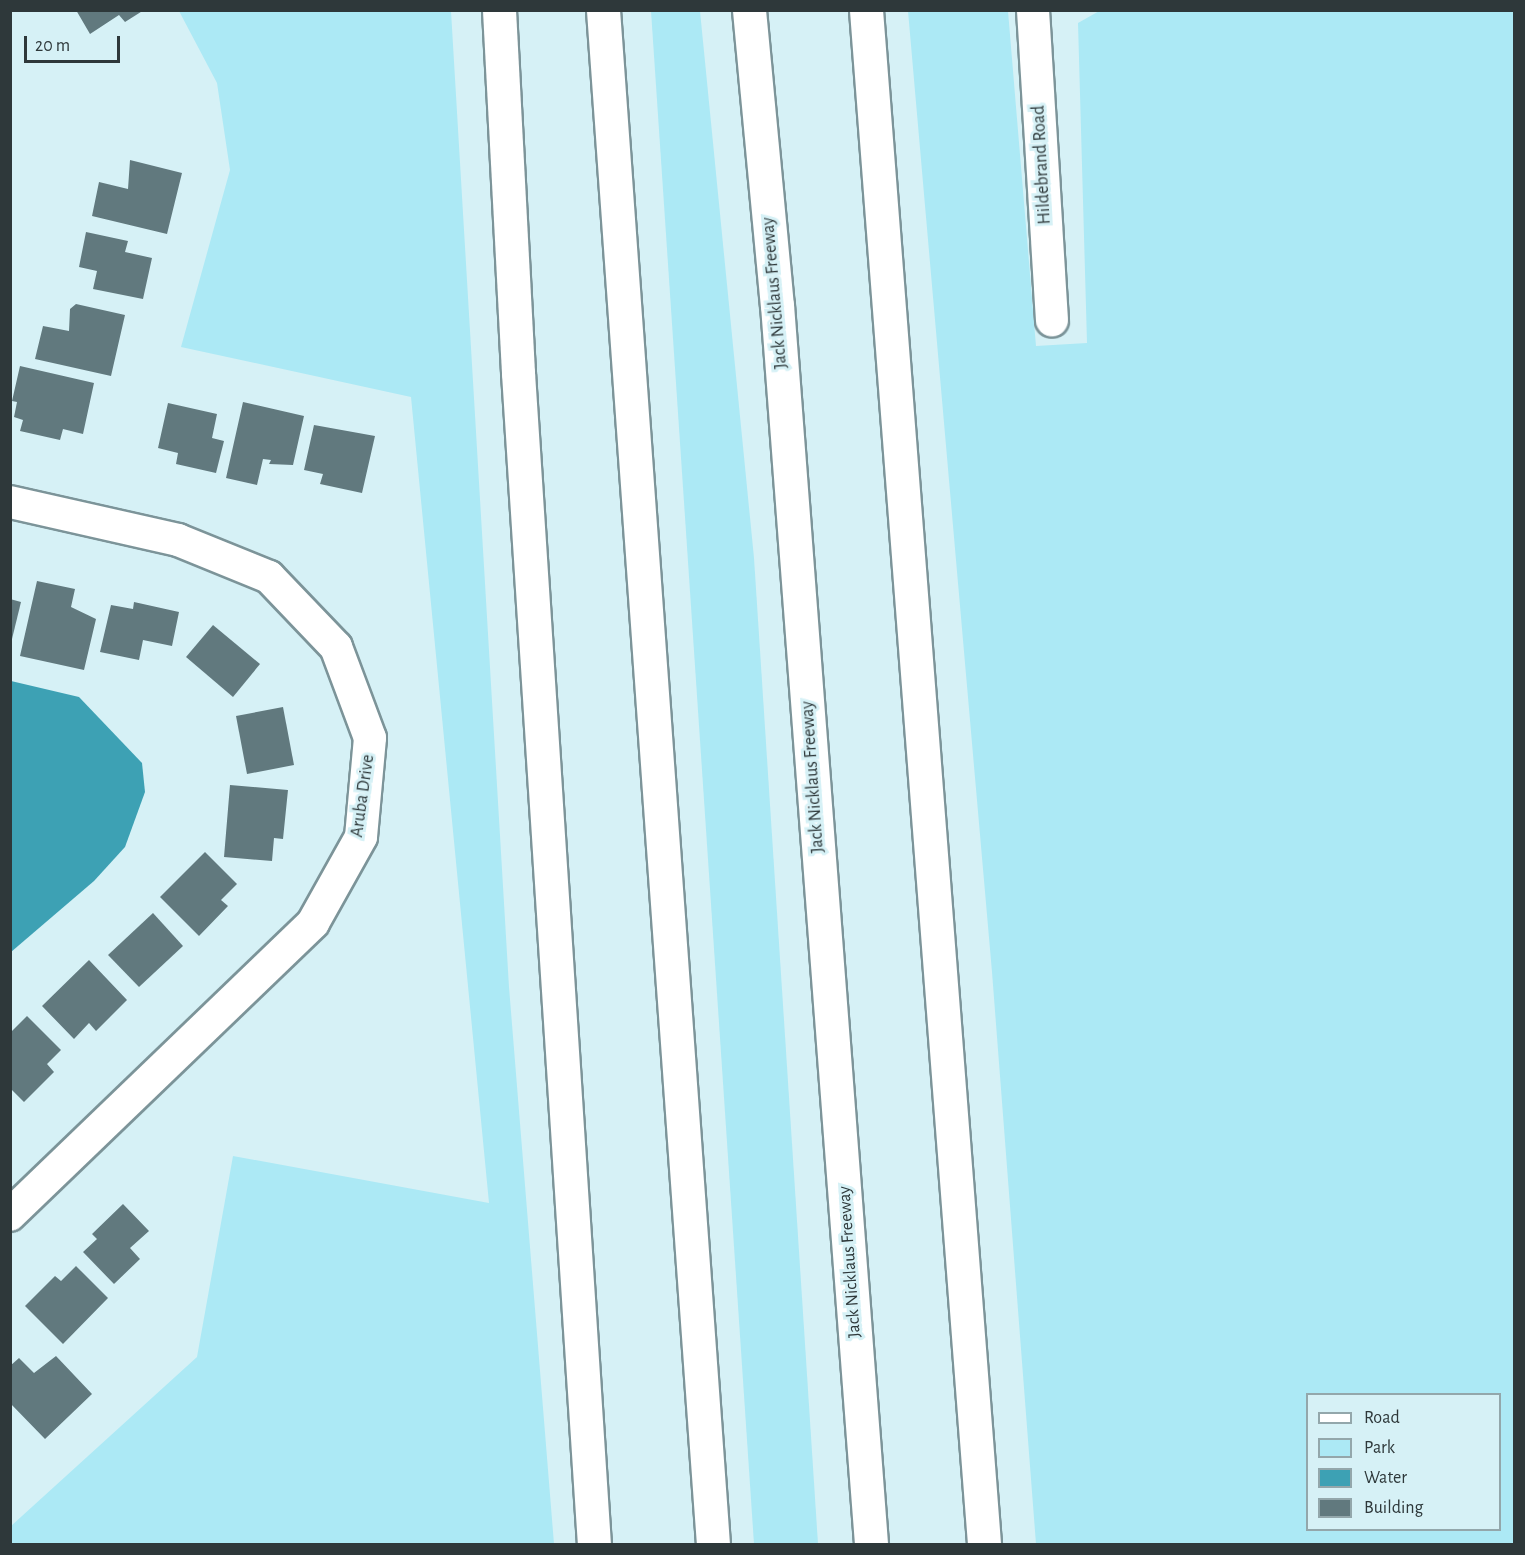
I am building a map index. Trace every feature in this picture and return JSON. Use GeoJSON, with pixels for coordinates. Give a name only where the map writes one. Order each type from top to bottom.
{"type":"FeatureCollection","features":[{"type":"Feature","properties":{"kind":"highway"},"geometry":{"type":"LineString","coordinates":[[499,10],[518,373],[594,1545]]}},
{"type":"Feature","properties":{"kind":"highway"},"geometry":{"type":"LineString","coordinates":[[603,10],[713,1545]]}},
{"type":"Feature","properties":{"kind":"highway","name":"Jack Nicklaus Freeway"},"geometry":{"type":"LineString","coordinates":[[749,10],[777,305],[871,1545]]}},
{"type":"Feature","properties":{"kind":"highway"},"geometry":{"type":"LineString","coordinates":[[866,10],[984,1545]]}},
{"type":"Feature","properties":{"kind":"street","name":"Hildebrand Road"},"geometry":{"type":"LineString","coordinates":[[1033,10],[1052,320]]}},
{"type":"Feature","properties":{"kind":"street","name":"Aruba Drive"},"geometry":{"type":"LineString","coordinates":[[10,502],[178,540],[268,577],[336,647],[370,738],[361,837],[312,923],[10,1215]]}},
{"type":"Feature","properties":{"kind":"green space"},"geometry":{"type":"Polygon","coordinates":[[[1101,10],[1514,11],[1514,1544],[1036,1544],[992,972],[908,11],[1008,11],[1036,346],[1087,343],[1078,23],[1101,10]]]}},
{"type":"Feature","properties":{"kind":"green space"},"geometry":{"type":"Polygon","coordinates":[[[179,11],[451,11],[509,987],[554,1544],[11,1544],[11,1526],[197,1357],[233,1156],[489,1203],[411,397],[181,347],[230,170],[217,83],[179,11]]]}},
{"type":"Feature","properties":{"kind":"green space"},"geometry":{"type":"Polygon","coordinates":[[[651,11],[700,11],[754,558],[818,1544],[754,1544],[651,11]]]}},
{"type":"Feature","properties":{"kind":"water"},"geometry":{"type":"Polygon","coordinates":[[[11,681],[79,697],[142,763],[145,792],[125,847],[94,881],[11,952],[11,681]]]}},
{"type":"Feature","properties":{"kind":"building"},"geometry":{"type":"Polygon","coordinates":[[[76,10],[144,10],[125,22],[119,15],[90,34],[76,10]]]}},
{"type":"Feature","properties":{"kind":"building"},"geometry":{"type":"Polygon","coordinates":[[[130,160],[182,173],[167,234],[92,216],[99,182],[128,189],[130,160]]]}},
{"type":"Feature","properties":{"kind":"building"},"geometry":{"type":"Polygon","coordinates":[[[86,232],[128,241],[125,252],[152,258],[143,299],[93,289],[97,271],[79,267],[86,232]]]}},
{"type":"Feature","properties":{"kind":"building"},"geometry":{"type":"Polygon","coordinates":[[[76,304],[125,315],[111,376],[35,359],[43,326],[69,331],[70,309],[76,304]]]}},
{"type":"Feature","properties":{"kind":"building"},"geometry":{"type":"Polygon","coordinates":[[[20,366],[94,383],[83,434],[63,429],[60,440],[20,431],[23,420],[14,417],[17,402],[12,401],[20,366]]]}},
{"type":"Feature","properties":{"kind":"building"},"geometry":{"type":"Polygon","coordinates":[[[243,402],[304,416],[293,465],[269,464],[271,460],[263,459],[257,485],[226,478],[243,402]]]}},
{"type":"Feature","properties":{"kind":"building"},"geometry":{"type":"Polygon","coordinates":[[[168,403],[217,414],[212,438],[224,441],[216,473],[176,464],[178,453],[158,448],[168,403]]]}},
{"type":"Feature","properties":{"kind":"building"},"geometry":{"type":"Polygon","coordinates":[[[314,425],[375,436],[362,493],[320,484],[323,474],[304,470],[314,425]]]}},
{"type":"Feature","properties":{"kind":"building"},"geometry":{"type":"Polygon","coordinates":[[[37,581],[75,589],[71,607],[96,619],[84,670],[20,656],[37,581]]]}},
{"type":"Feature","properties":{"kind":"building"},"geometry":{"type":"Polygon","coordinates":[[[10,599],[21,602],[11,643],[10,643],[10,599]]]}},
{"type":"Feature","properties":{"kind":"building"},"geometry":{"type":"Polygon","coordinates":[[[134,602],[179,612],[172,646],[143,640],[139,660],[100,652],[111,605],[133,609],[134,602]]]}},
{"type":"Feature","properties":{"kind":"building"},"geometry":{"type":"Polygon","coordinates":[[[213,625],[260,664],[233,697],[186,657],[213,625]]]}},
{"type":"Feature","properties":{"kind":"building"},"geometry":{"type":"Polygon","coordinates":[[[283,707],[294,765],[247,774],[236,716],[283,707]]]}},
{"type":"Feature","properties":{"kind":"building"},"geometry":{"type":"Polygon","coordinates":[[[230,785],[288,790],[283,839],[274,838],[272,861],[224,857],[230,785]]]}},
{"type":"Feature","properties":{"kind":"building"},"geometry":{"type":"Polygon","coordinates":[[[205,852],[237,884],[221,900],[228,906],[199,936],[160,897],[205,852]]]}},
{"type":"Feature","properties":{"kind":"building"},"geometry":{"type":"Polygon","coordinates":[[[153,913],[183,946],[139,987],[108,955],[153,913]]]}},
{"type":"Feature","properties":{"kind":"building"},"geometry":{"type":"Polygon","coordinates":[[[89,960],[127,1000],[96,1031],[89,1023],[74,1039],[42,1006],[89,960]]]}},
{"type":"Feature","properties":{"kind":"building"},"geometry":{"type":"Polygon","coordinates":[[[27,1016],[61,1050],[47,1064],[54,1072],[24,1102],[10,1088],[10,1033],[27,1016]]]}},
{"type":"Feature","properties":{"kind":"building"},"geometry":{"type":"Polygon","coordinates":[[[123,1204],[149,1231],[130,1248],[140,1259],[114,1284],[83,1252],[97,1239],[92,1234],[123,1204]]]}},
{"type":"Feature","properties":{"kind":"building"},"geometry":{"type":"Polygon","coordinates":[[[76,1266],[108,1298],[63,1344],[25,1306],[55,1276],[61,1281],[76,1266]]]}},
{"type":"Feature","properties":{"kind":"building"},"geometry":{"type":"Polygon","coordinates":[[[56,1356],[92,1394],[45,1439],[10,1403],[10,1366],[19,1358],[34,1373],[56,1356]]]}}]}
